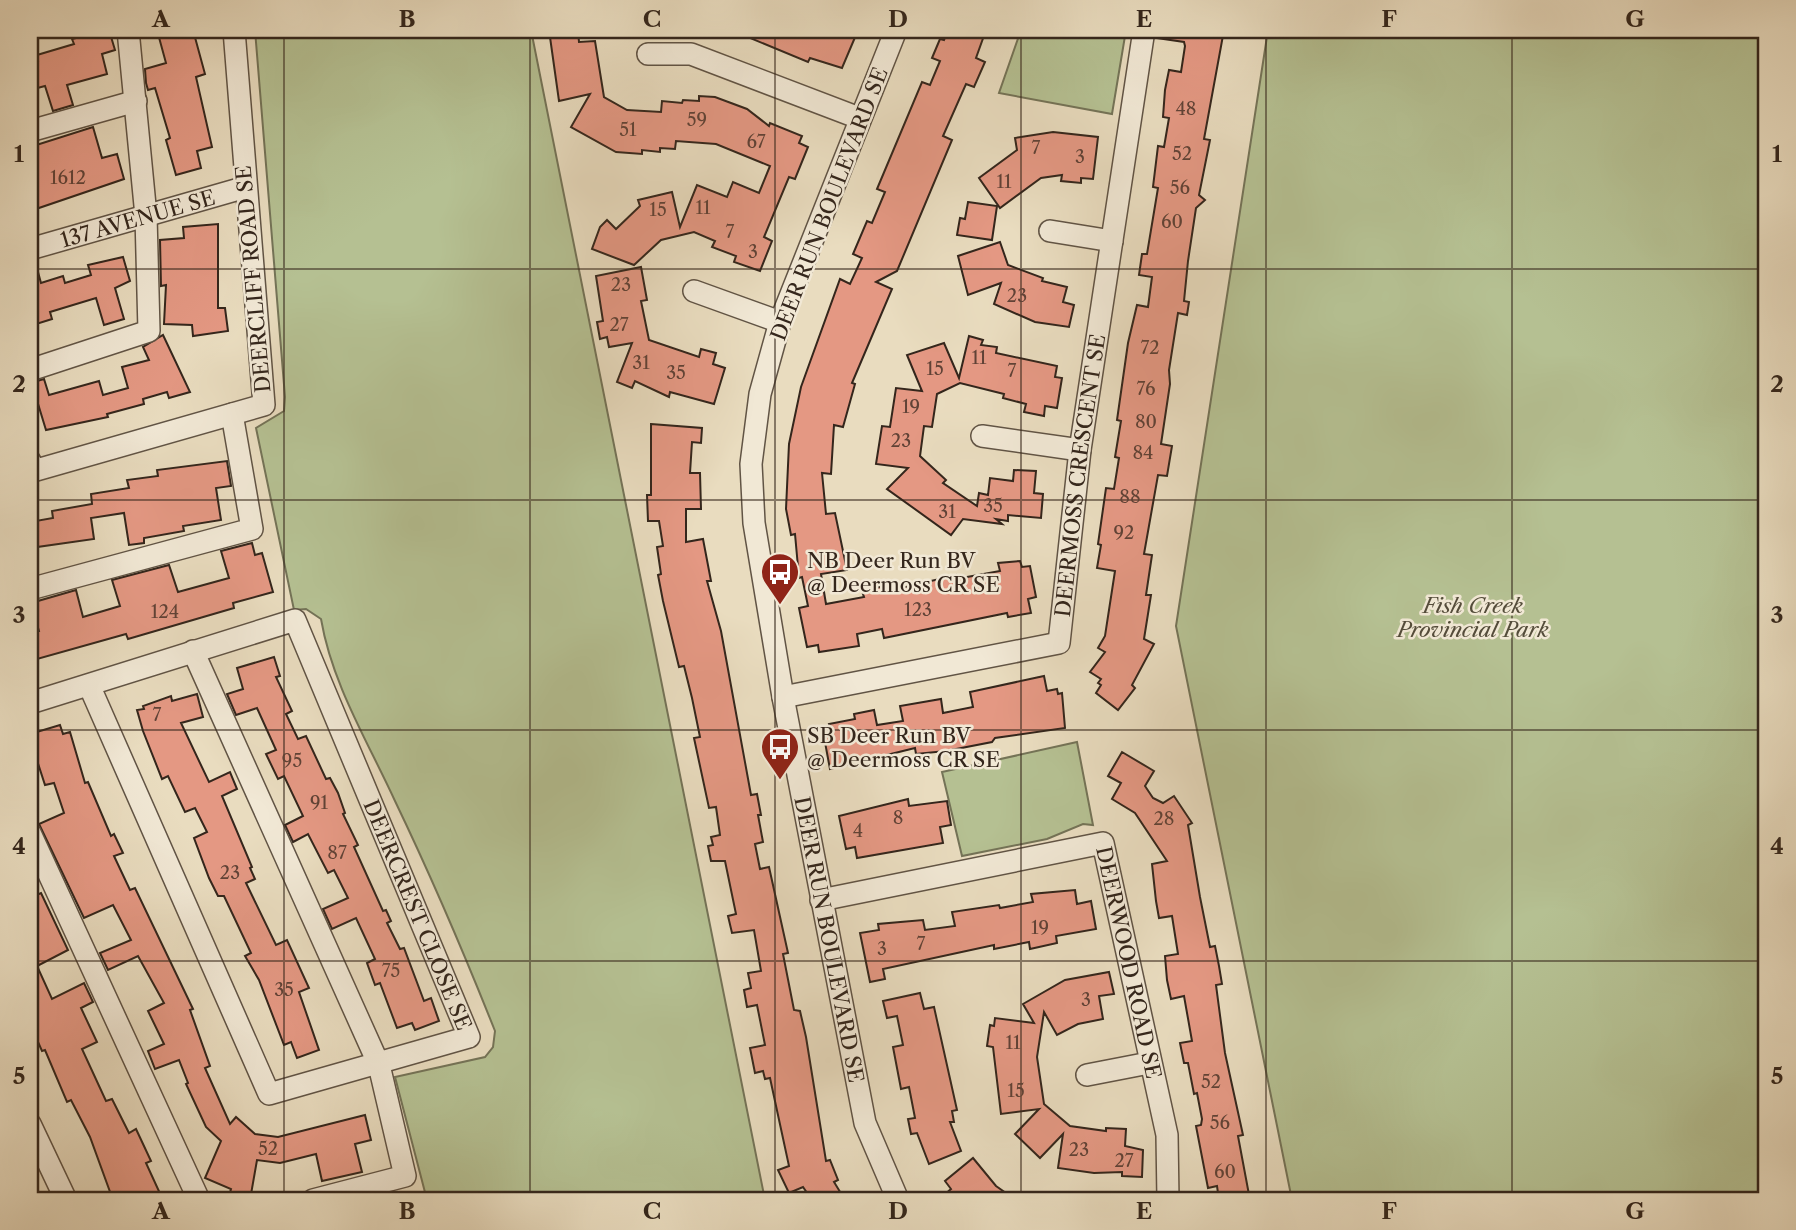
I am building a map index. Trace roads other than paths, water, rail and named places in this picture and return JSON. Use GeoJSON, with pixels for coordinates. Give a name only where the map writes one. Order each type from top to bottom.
{"type":"FeatureCollection","features":[{"type":"Feature","properties":{"kind":"street"},"geometry":{"type":"LineString","coordinates":[[30,370],[149,331],[146,216],[128,30]]}},
{"type":"Feature","properties":{"kind":"street","name":"DEERCLIFF ROAD SE"},"geometry":{"type":"LineString","coordinates":[[30,461],[33,471],[264,405],[234,30]]}},
{"type":"Feature","properties":{"kind":"street","name":"DEER RUN BOULEVARD SE"},"geometry":{"type":"LineString","coordinates":[[896,30],[780,322],[760,394],[751,464],[754,523],[783,697],[865,1123],[898,1200]]}},
{"type":"Feature","properties":{"kind":"street","name":"DEERMOSS CRESCENT SE"},"geometry":{"type":"LineString","coordinates":[[783,697],[1059,643],[1080,450],[1144,30]]}},
{"type":"Feature","properties":{"kind":"street"},"geometry":{"type":"LineString","coordinates":[[649,54],[691,54],[859,118]]}},
{"type":"Feature","properties":{"kind":"street"},"geometry":{"type":"LineString","coordinates":[[30,131],[135,101]]}},
{"type":"Feature","properties":{"kind":"street","name":"137 AVENUE SE"},"geometry":{"type":"LineString","coordinates":[[30,249],[246,187]]}},
{"type":"Feature","properties":{"kind":"street"},"geometry":{"type":"LineString","coordinates":[[1050,231],[1112,241]]}},
{"type":"Feature","properties":{"kind":"street"},"geometry":{"type":"LineString","coordinates":[[694,291],[780,322]]}},
{"type":"Feature","properties":{"kind":"street"},"geometry":{"type":"LineString","coordinates":[[30,589],[252,529],[232,414]]}},
{"type":"Feature","properties":{"kind":"street"},"geometry":{"type":"LineString","coordinates":[[982,436],[1080,450]]}},
{"type":"Feature","properties":{"kind":"street","name":"DEERCREST CLOSE SE"},"geometry":{"type":"LineString","coordinates":[[30,703],[295,620],[469,1037],[379,1065],[270,1094],[89,685]]}},
{"type":"Feature","properties":{"kind":"street"},"geometry":{"type":"LineString","coordinates":[[193,651],[379,1065],[405,1175],[313,1200]]}},
{"type":"Feature","properties":{"kind":"street"},"geometry":{"type":"LineString","coordinates":[[30,833],[199,1200]]}},
{"type":"Feature","properties":{"kind":"street","name":"DEERWOOD ROAD SE"},"geometry":{"type":"LineString","coordinates":[[821,900],[1103,843],[1149,1063],[1167,1135],[1168,1200]]}},
{"type":"Feature","properties":{"kind":"street"},"geometry":{"type":"LineString","coordinates":[[1087,1075],[1149,1063]]}},
{"type":"Feature","properties":{"kind":"street"},"geometry":{"type":"LineString","coordinates":[[32,1133],[66,1200]]}},
{"type":"Feature","properties":{"kind":"place","name":"NB Deer Run BV @ Deermoss CR SE"},"geometry":{"type":"Point","coordinates":[780,606]}},
{"type":"Feature","properties":{"kind":"place","name":"SB Deer Run BV @ Deermoss CR SE"},"geometry":{"type":"Point","coordinates":[780,781]}},
{"type":"Feature","properties":{"kind":"park label","name":"Fish Creek Provincial Park"},"geometry":{"type":"Point","coordinates":[1473,617]}}]}
